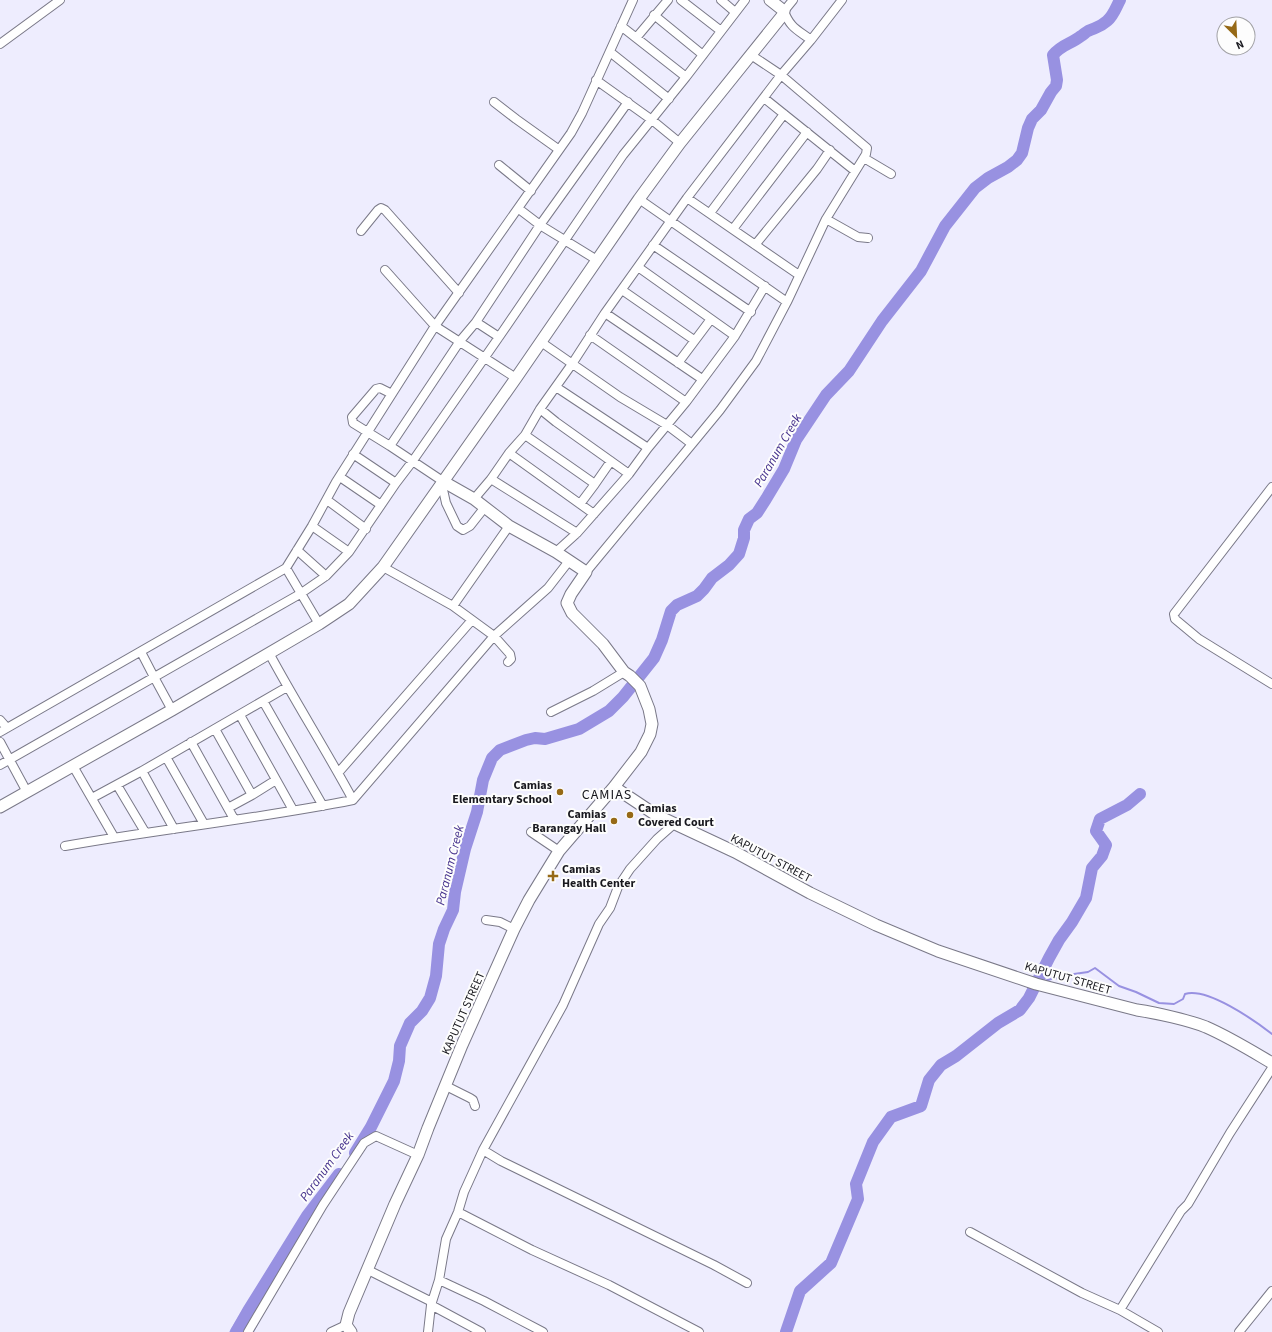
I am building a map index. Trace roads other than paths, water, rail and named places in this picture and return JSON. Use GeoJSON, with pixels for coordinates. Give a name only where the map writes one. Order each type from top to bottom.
{"type":"FeatureCollection","features":[{"type":"Feature","properties":{"kind":"street"},"geometry":{"type":"LineString","coordinates":[[0,44],[60,0]]}},
{"type":"Feature","properties":{"kind":"street"},"geometry":{"type":"LineString","coordinates":[[0,720],[3,730],[286,568],[353,454],[435,326],[531,191],[558,149],[571,133],[582,113],[633,0]]}},
{"type":"Feature","properties":{"kind":"street"},"geometry":{"type":"LineString","coordinates":[[636,38],[668,0]]}},
{"type":"Feature","properties":{"kind":"street"},"geometry":{"type":"LineString","coordinates":[[681,0],[721,32]]}},
{"type":"Feature","properties":{"kind":"street"},"geometry":{"type":"LineString","coordinates":[[721,0],[735,12]]}},
{"type":"Feature","properties":{"kind":"street"},"geometry":{"type":"LineString","coordinates":[[0,765],[300,594],[326,576],[349,552],[366,529],[396,483],[499,337],[623,155],[686,77],[745,0]]}},
{"type":"Feature","properties":{"kind":"street"},"geometry":{"type":"LineString","coordinates":[[770,0],[784,11],[788,21],[791,24],[811,40]]}},
{"type":"Feature","properties":{"kind":"street"},"geometry":{"type":"LineString","coordinates":[[0,807],[172,710],[319,624],[349,604],[384,567],[443,484],[639,199],[680,143],[751,56],[793,0]]}},
{"type":"Feature","properties":{"kind":"street"},"geometry":{"type":"LineString","coordinates":[[474,499],[491,480],[525,435],[540,409],[572,364],[605,313],[687,198],[781,75],[842,0]]}},
{"type":"Feature","properties":{"kind":"street"},"geometry":{"type":"LineString","coordinates":[[654,15],[703,55]]}},
{"type":"Feature","properties":{"kind":"street"},"geometry":{"type":"LineString","coordinates":[[621,26],[686,77]]}},
{"type":"Feature","properties":{"kind":"street"},"geometry":{"type":"LineString","coordinates":[[610,52],[669,98]]}},
{"type":"Feature","properties":{"kind":"street"},"geometry":{"type":"LineString","coordinates":[[614,787],[641,752],[650,734],[652,724],[649,709],[640,686],[627,674],[603,644],[572,613],[567,602],[586,572],[720,410],[756,361],[826,219],[866,154],[866,148],[781,75],[751,56]]}},
{"type":"Feature","properties":{"kind":"street"},"geometry":{"type":"LineString","coordinates":[[596,80],[652,120],[680,143]]}},
{"type":"Feature","properties":{"kind":"street"},"geometry":{"type":"LineString","coordinates":[[764,98],[855,171]]}},
{"type":"Feature","properties":{"kind":"street"},"geometry":{"type":"LineString","coordinates":[[494,102],[558,149]]}},
{"type":"Feature","properties":{"kind":"street"},"geometry":{"type":"LineString","coordinates":[[390,446],[460,341],[476,322],[540,225],[628,102]]}},
{"type":"Feature","properties":{"kind":"street"},"geometry":{"type":"LineString","coordinates":[[710,213],[784,114]]}},
{"type":"Feature","properties":{"kind":"street"},"geometry":{"type":"LineString","coordinates":[[733,229],[807,132]]}},
{"type":"Feature","properties":{"kind":"street"},"geometry":{"type":"LineString","coordinates":[[755,245],[817,169],[830,150]]}},
{"type":"Feature","properties":{"kind":"street"},"geometry":{"type":"LineString","coordinates":[[864,158],[891,174]]}},
{"type":"Feature","properties":{"kind":"street"},"geometry":{"type":"LineString","coordinates":[[499,165],[531,191]]}},
{"type":"Feature","properties":{"kind":"street"},"geometry":{"type":"LineString","coordinates":[[687,198],[799,275]]}},
{"type":"Feature","properties":{"kind":"street"},"geometry":{"type":"LineString","coordinates":[[639,199],[786,302]]}},
{"type":"Feature","properties":{"kind":"street"},"geometry":{"type":"LineString","coordinates":[[361,231],[378,210],[381,208],[385,210],[459,293]]}},
{"type":"Feature","properties":{"kind":"street"},"geometry":{"type":"LineString","coordinates":[[518,209],[540,225],[597,260]]}},
{"type":"Feature","properties":{"kind":"street"},"geometry":{"type":"LineString","coordinates":[[826,219],[858,238],[868,238]]}},
{"type":"Feature","properties":{"kind":"street"},"geometry":{"type":"LineString","coordinates":[[653,245],[751,312]]}},
{"type":"Feature","properties":{"kind":"street"},"geometry":{"type":"LineString","coordinates":[[638,267],[735,336]]}},
{"type":"Feature","properties":{"kind":"street"},"geometry":{"type":"LineString","coordinates":[[385,270],[435,326],[485,356],[516,378]]}},
{"type":"Feature","properties":{"kind":"street"},"geometry":{"type":"LineString","coordinates":[[556,552],[577,533],[629,474],[648,448],[686,402],[735,336],[751,312],[765,286]]}},
{"type":"Feature","properties":{"kind":"street"},"geometry":{"type":"LineString","coordinates":[[622,290],[694,340]]}},
{"type":"Feature","properties":{"kind":"street"},"geometry":{"type":"LineString","coordinates":[[605,313],[702,379]]}},
{"type":"Feature","properties":{"kind":"street"},"geometry":{"type":"LineString","coordinates":[[678,362],[711,319]]}},
{"type":"Feature","properties":{"kind":"street"},"geometry":{"type":"LineString","coordinates":[[476,322],[499,337]]}},
{"type":"Feature","properties":{"kind":"street"},"geometry":{"type":"LineString","coordinates":[[590,335],[686,402]]}},
{"type":"Feature","properties":{"kind":"street"},"geometry":{"type":"LineString","coordinates":[[541,342],[620,397],[667,425],[692,444]]}},
{"type":"Feature","properties":{"kind":"street"},"geometry":{"type":"LineString","coordinates":[[556,387],[648,448]]}},
{"type":"Feature","properties":{"kind":"street"},"geometry":{"type":"LineString","coordinates":[[392,394],[380,388],[376,389],[352,417],[353,423],[390,446],[443,484],[474,499],[509,526],[556,552],[586,572]]}},
{"type":"Feature","properties":{"kind":"street"},"geometry":{"type":"LineString","coordinates":[[540,409],[629,474]]}},
{"type":"Feature","properties":{"kind":"street"},"geometry":{"type":"LineString","coordinates":[[525,435],[596,484]]}},
{"type":"Feature","properties":{"kind":"street"},"geometry":{"type":"LineString","coordinates":[[510,453],[594,514]]}},
{"type":"Feature","properties":{"kind":"street"},"geometry":{"type":"LineString","coordinates":[[353,454],[396,483]]}},
{"type":"Feature","properties":{"kind":"street"},"geometry":{"type":"LineString","coordinates":[[580,504],[596,484],[611,461]]}},
{"type":"Feature","properties":{"kind":"street"},"geometry":{"type":"LineString","coordinates":[[340,477],[381,505]]}},
{"type":"Feature","properties":{"kind":"street"},"geometry":{"type":"LineString","coordinates":[[491,480],[577,533]]}},
{"type":"Feature","properties":{"kind":"street"},"geometry":{"type":"LineString","coordinates":[[443,484],[446,503],[457,526],[463,530],[470,526],[485,507]]}},
{"type":"Feature","properties":{"kind":"street"},"geometry":{"type":"LineString","coordinates":[[1272,487],[1174,614],[1175,619],[1199,639],[1272,684]]}},
{"type":"Feature","properties":{"kind":"street"},"geometry":{"type":"LineString","coordinates":[[327,500],[366,529]]}},
{"type":"Feature","properties":{"kind":"street"},"geometry":{"type":"LineString","coordinates":[[312,526],[349,552]]}},
{"type":"Feature","properties":{"kind":"street"},"geometry":{"type":"LineString","coordinates":[[453,606],[509,526]]}},
{"type":"Feature","properties":{"kind":"street"},"geometry":{"type":"LineString","coordinates":[[297,550],[326,576]]}},
{"type":"Feature","properties":{"kind":"street"},"geometry":{"type":"LineString","coordinates":[[65,846],[145,832],[323,806],[353,800],[494,636],[548,588],[569,561]]}},
{"type":"Feature","properties":{"kind":"street"},"geometry":{"type":"LineString","coordinates":[[384,567],[453,606],[494,636],[510,654],[511,659],[508,662]]}},
{"type":"Feature","properties":{"kind":"street"},"geometry":{"type":"LineString","coordinates":[[286,568],[319,624]]}},
{"type":"Feature","properties":{"kind":"street"},"geometry":{"type":"LineString","coordinates":[[338,773],[472,620]]}},
{"type":"Feature","properties":{"kind":"street"},"geometry":{"type":"LineString","coordinates":[[141,652],[172,710]]}},
{"type":"Feature","properties":{"kind":"street"},"geometry":{"type":"LineString","coordinates":[[269,653],[353,800]]}},
{"type":"Feature","properties":{"kind":"street"},"geometry":{"type":"LineString","coordinates":[[552,712],[627,674]]}},
{"type":"Feature","properties":{"kind":"street"},"geometry":{"type":"LineString","coordinates":[[92,798],[288,687]]}},
{"type":"Feature","properties":{"kind":"street"},"geometry":{"type":"LineString","coordinates":[[263,701],[323,806]]}},
{"type":"Feature","properties":{"kind":"street"},"geometry":{"type":"LineString","coordinates":[[240,715],[293,810]]}},
{"type":"Feature","properties":{"kind":"street"},"geometry":{"type":"LineString","coordinates":[[215,729],[252,795]]}},
{"type":"Feature","properties":{"kind":"street"},"geometry":{"type":"LineString","coordinates":[[0,742],[27,792]]}},
{"type":"Feature","properties":{"kind":"street"},"geometry":{"type":"LineString","coordinates":[[191,742],[234,819]]}},
{"type":"Feature","properties":{"kind":"street"},"geometry":{"type":"LineString","coordinates":[[166,757],[204,824]]}},
{"type":"Feature","properties":{"kind":"street"},"geometry":{"type":"LineString","coordinates":[[73,766],[114,837]]}},
{"type":"Feature","properties":{"kind":"street"},"geometry":{"type":"LineString","coordinates":[[142,771],[174,828]]}},
{"type":"Feature","properties":{"kind":"street"},"geometry":{"type":"LineString","coordinates":[[228,808],[276,780]]}},
{"type":"Feature","properties":{"kind":"street"},"geometry":{"type":"LineString","coordinates":[[117,785],[145,832]]}},
{"type":"Feature","properties":{"kind":"street","name":"KAPUTUT STREET"},"geometry":{"type":"LineString","coordinates":[[348,1328],[349,1313],[514,929],[529,900],[559,851],[614,787],[656,815],[735,852],[810,893],[876,925],[938,951],[1042,985],[1204,1026],[1272,1062]]}},
{"type":"Feature","properties":{"kind":"street"},"geometry":{"type":"LineString","coordinates":[[428,1332],[431,1303],[439,1280],[446,1239],[458,1212],[464,1192],[483,1150],[563,1005],[599,924],[610,908],[618,887],[630,869],[657,839],[674,824]]}},
{"type":"Feature","properties":{"kind":"street"},"geometry":{"type":"LineString","coordinates":[[531,832],[559,851]]}},
{"type":"Feature","properties":{"kind":"street"},"geometry":{"type":"LineString","coordinates":[[486,920],[500,922],[514,929]]}},
{"type":"Feature","properties":{"kind":"street"},"geometry":{"type":"LineString","coordinates":[[1120,1310],[1181,1211],[1188,1204],[1230,1133],[1272,1068]]}},
{"type":"Feature","properties":{"kind":"street"},"geometry":{"type":"LineString","coordinates":[[446,1086],[473,1100],[475,1106]]}},
{"type":"Feature","properties":{"kind":"street"},"geometry":{"type":"LineString","coordinates":[[248,1332],[323,1205],[364,1143],[376,1136],[418,1155]]}},
{"type":"Feature","properties":{"kind":"street"},"geometry":{"type":"LineString","coordinates":[[483,1150],[502,1161],[747,1283]]}},
{"type":"Feature","properties":{"kind":"street"},"geometry":{"type":"LineString","coordinates":[[458,1212],[532,1250],[609,1285],[699,1332]]}},
{"type":"Feature","properties":{"kind":"street"},"geometry":{"type":"LineString","coordinates":[[970,1232],[1082,1293],[1120,1310],[1158,1332]]}},
{"type":"Feature","properties":{"kind":"street"},"geometry":{"type":"LineString","coordinates":[[368,1270],[431,1303],[481,1332]]}},
{"type":"Feature","properties":{"kind":"street"},"geometry":{"type":"LineString","coordinates":[[439,1280],[484,1301],[542,1332]]}},
{"type":"Feature","properties":{"kind":"street"},"geometry":{"type":"LineString","coordinates":[[1239,1332],[1272,1291]]}},
{"type":"Feature","properties":{"kind":"street"},"geometry":{"type":"LineString","coordinates":[[331,1332],[348,1328]]}},
{"type":"Feature","properties":{"kind":"waterway","name":"Paranum Creek"},"geometry":{"type":"LineString","coordinates":[[355,1153],[371,1127],[394,1081],[399,1061],[400,1046],[410,1023],[422,1011],[430,998],[436,976],[439,944],[453,910],[455,892],[465,849],[477,812],[483,780],[492,758],[500,750],[526,740],[535,738],[545,739],[579,729],[609,711],[623,697],[654,658],[662,640],[671,611],[677,605],[697,596],[712,578],[729,565],[739,554],[744,538],[744,530],[749,519],[757,513],[784,469],[796,440],[826,395],[849,371],[882,321],[921,271],[945,226],[975,188],[988,178],[1008,167],[1017,160],[1022,153],[1028,128],[1032,119],[1041,110],[1056,86],[1057,80],[1053,55],[1063,46],[1077,39],[1088,31],[1098,27],[1109,19],[1120,0]]}},
{"type":"Feature","properties":{"kind":"waterway"},"geometry":{"type":"LineString","coordinates":[[786,1332],[800,1291],[831,1263],[858,1199],[856,1184],[873,1142],[891,1117],[921,1106],[929,1080],[941,1065],[956,1056],[998,1023],[1020,1010],[1029,998],[1059,940],[1072,922],[1086,898],[1092,868],[1102,856],[1106,845],[1096,831],[1100,819],[1127,805],[1140,794]]}},
{"type":"Feature","properties":{"kind":"waterway"},"geometry":{"type":"LineString","coordinates":[[1044,981],[1055,978],[1065,979],[1074,974],[1088,972],[1095,968],[1119,986],[1159,1003],[1174,1004],[1183,999],[1185,994],[1194,993],[1205,995],[1230,1006],[1272,1034]]}},
{"type":"Feature","properties":{"kind":"waterway","name":"Paranum Creek"},"geometry":{"type":"LineString","coordinates":[[236,1332],[307,1216],[339,1174]]}},
{"type":"Feature","properties":{"kind":"place","name":"Camias Elementary School"},"geometry":{"type":"Point","coordinates":[560,792]}},
{"type":"Feature","properties":{"kind":"place","name":"Camias Covered Court"},"geometry":{"type":"Point","coordinates":[630,815]}},
{"type":"Feature","properties":{"kind":"place","name":"Camias Barangay Hall"},"geometry":{"type":"Point","coordinates":[614,821]}},
{"type":"Feature","properties":{"kind":"place","name":"Camias Health Center"},"geometry":{"type":"Point","coordinates":[553,876]}},
{"type":"Feature","properties":{"kind":"district","name":"CAMIAS"},"geometry":{"type":"Point","coordinates":[607,794]}}]}
